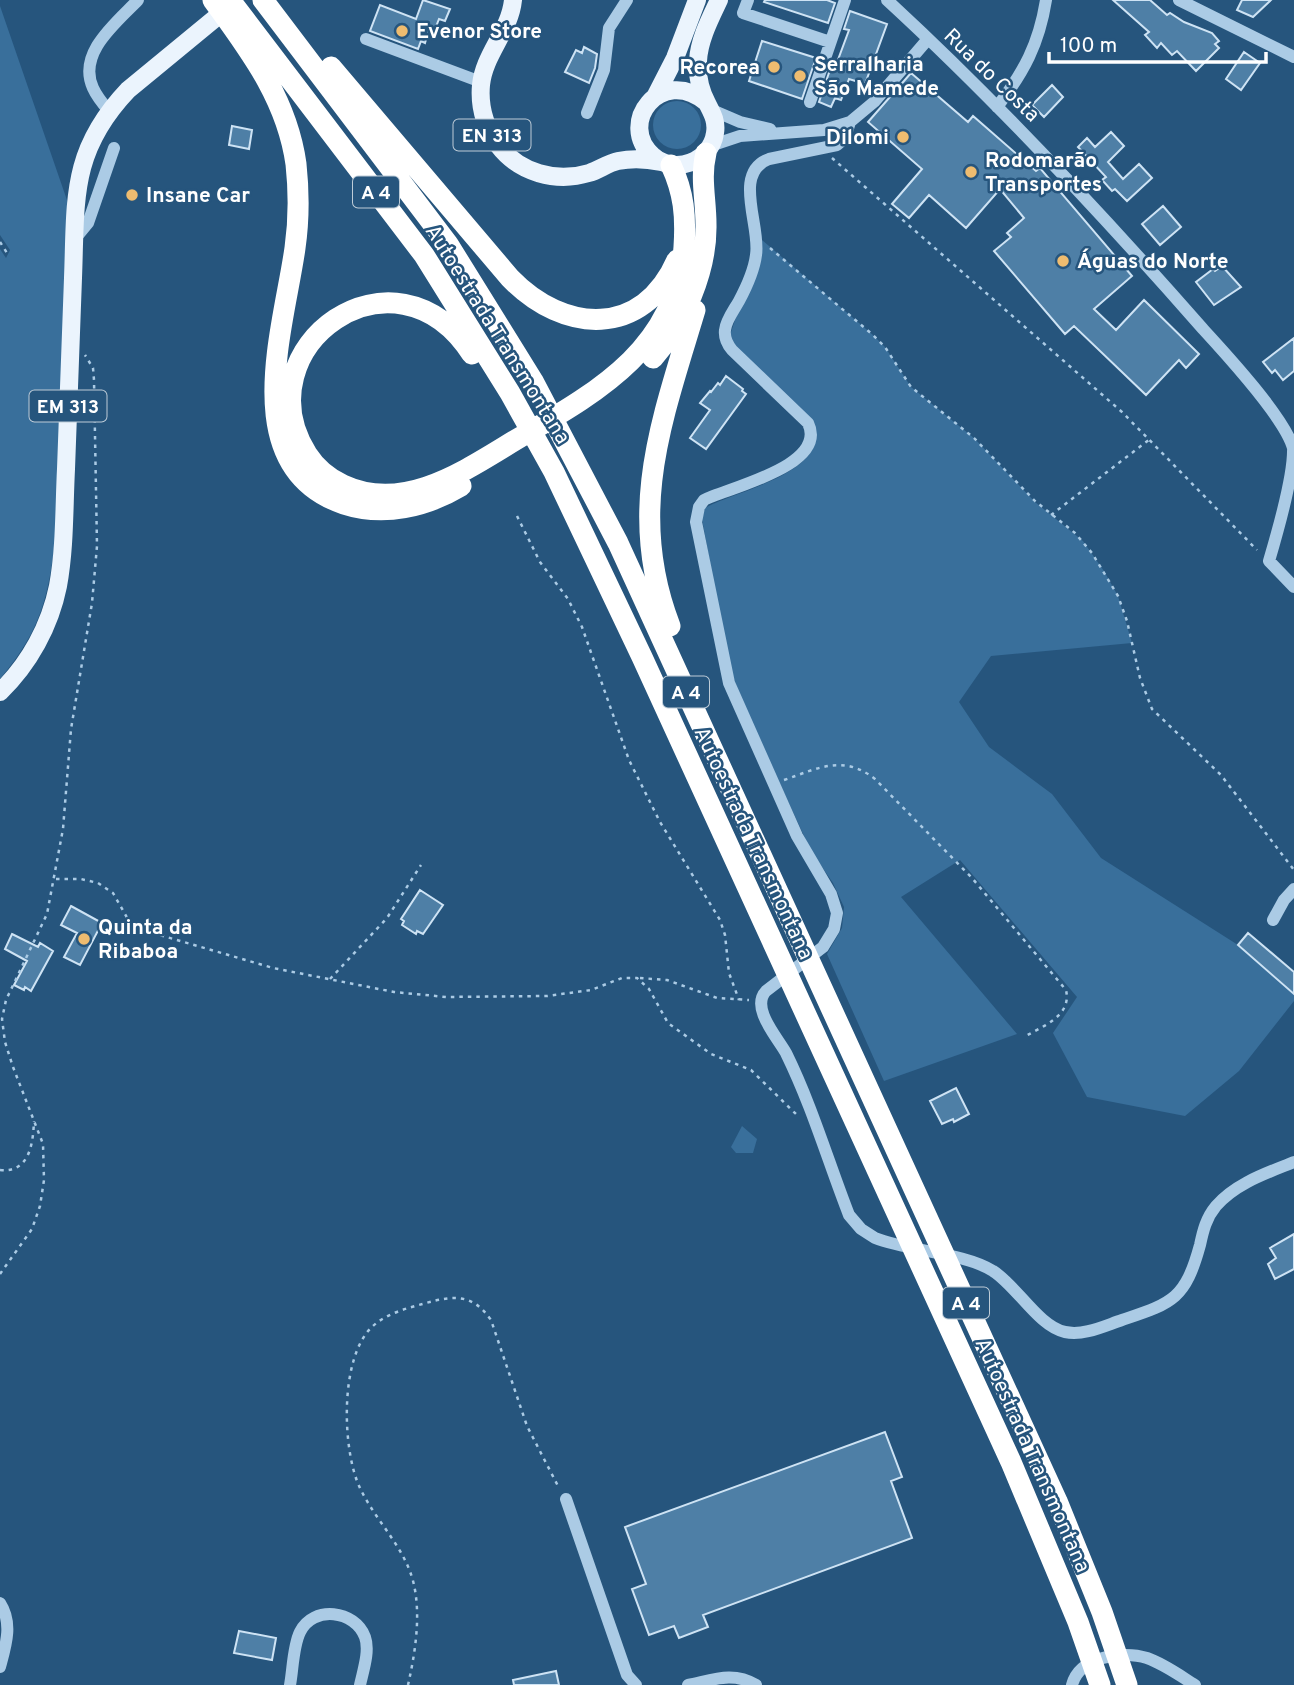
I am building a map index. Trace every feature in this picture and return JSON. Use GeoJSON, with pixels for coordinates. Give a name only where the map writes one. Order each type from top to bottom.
{"type":"FeatureCollection","features":[{"type":"Feature","properties":{"kind":"highway"},"geometry":{"type":"LineString","coordinates":[[213,0],[269,81],[282,110],[292,146],[298,188],[298,223],[276,359],[275,408],[280,436],[298,471],[316,489],[338,502],[363,508],[391,509],[437,499],[603,402],[635,377],[657,354],[674,330],[691,295],[695,237],[708,150]]}},
{"type":"Feature","properties":{"kind":"highway","name":"Autoestrada Transmontana"},"geometry":{"type":"LineString","coordinates":[[230,0],[424,255],[604,575],[1022,1486],[1079,1622],[1100,1685]]}},
{"type":"Feature","properties":{"kind":"highway","name":"Autoestrada Transmontana"},"geometry":{"type":"LineString","coordinates":[[263,0],[448,244],[533,381],[576,460],[624,556],[796,924],[817,976],[1057,1500],[1102,1612],[1127,1685]]}},
{"type":"Feature","properties":{"kind":"highway"},"geometry":{"type":"LineString","coordinates":[[278,0],[480,243],[517,285],[545,307],[568,317],[586,319],[629,312],[651,298],[667,280],[681,252],[695,237]]}},
{"type":"Feature","properties":{"kind":"highway"},"geometry":{"type":"LineString","coordinates":[[666,163],[683,196],[695,237],[708,263],[654,457],[649,517],[652,561],[661,603],[676,643],[755,816],[796,924]]}},
{"type":"Feature","properties":{"kind":"highway"},"geometry":{"type":"LineString","coordinates":[[505,396],[452,329],[425,310],[388,302],[354,309],[321,330],[299,364],[291,399],[293,421],[301,444],[313,463],[338,482],[361,491],[395,494],[439,482],[572,407],[628,364],[653,335],[674,298],[695,237]]}},
{"type":"Feature","properties":{"kind":"main road","name":"EM 313"},"geometry":{"type":"LineString","coordinates":[[0,692],[23,667],[37,644],[50,615],[58,587],[64,508],[74,240],[82,163],[109,111],[128,90],[237,0]]}},
{"type":"Feature","properties":{"kind":"main road","name":"EN 313"},"geometry":{"type":"LineString","coordinates":[[513,0],[509,18],[486,65],[481,82],[481,100],[486,124],[499,147],[517,164],[540,174],[570,177],[594,172],[617,161],[641,159],[683,165],[695,161],[708,150]]}},
{"type":"Feature","properties":{"kind":"main road"},"geometry":{"type":"LineString","coordinates":[[617,161],[630,145],[643,112],[655,97],[675,58],[698,0]]}},
{"type":"Feature","properties":{"kind":"main road"},"geometry":{"type":"LineString","coordinates":[[708,150],[715,130],[699,82],[698,60],[701,45],[719,0]]}},
{"type":"Feature","properties":{"kind":"main road"},"geometry":{"type":"LineString","coordinates":[[655,97],[676,89],[687,90],[709,106]]}},
{"type":"Feature","properties":{"kind":"main road"},"geometry":{"type":"LineString","coordinates":[[640,121],[644,145],[651,155],[666,163]]}},
{"type":"Feature","properties":{"kind":"street"},"geometry":{"type":"LineString","coordinates":[[109,111],[92,87],[89,71],[92,57],[102,39],[138,0]]}},
{"type":"Feature","properties":{"kind":"street"},"geometry":{"type":"LineString","coordinates":[[587,113],[604,69],[609,28],[628,0]]}},
{"type":"Feature","properties":{"kind":"street"},"geometry":{"type":"LineString","coordinates":[[748,0],[743,13],[830,43]]}},
{"type":"Feature","properties":{"kind":"street"},"geometry":{"type":"LineString","coordinates":[[810,102],[845,0]]}},
{"type":"Feature","properties":{"kind":"street","name":"Rua do Costa"},"geometry":{"type":"LineString","coordinates":[[887,0],[1085,196],[1251,384],[1289,439],[1293,448],[1293,466],[1269,561]]}},
{"type":"Feature","properties":{"kind":"street"},"geometry":{"type":"LineString","coordinates":[[997,107],[1031,57],[1046,0]]}},
{"type":"Feature","properties":{"kind":"street"},"geometry":{"type":"LineString","coordinates":[[1179,0],[1294,57]]}},
{"type":"Feature","properties":{"kind":"street"},"geometry":{"type":"LineString","coordinates":[[366,39],[481,82]]}},
{"type":"Feature","properties":{"kind":"street"},"geometry":{"type":"LineString","coordinates":[[708,150],[740,136],[824,130],[850,122],[874,102],[928,39]]}},
{"type":"Feature","properties":{"kind":"street"},"geometry":{"type":"LineString","coordinates":[[709,106],[747,124],[787,133]]}},
{"type":"Feature","properties":{"kind":"street"},"geometry":{"type":"LineString","coordinates":[[850,122],[842,142],[822,149],[775,158],[758,166],[750,185],[757,233],[754,266],[727,323],[725,338],[740,359],[808,423],[810,437],[803,451],[771,475],[704,500],[699,507],[696,523],[727,675],[803,848],[833,898],[837,913],[834,929],[823,947],[766,991],[760,1000],[762,1011],[785,1051],[818,1125],[849,1215],[861,1229],[882,1241],[985,1266],[1006,1281],[1051,1326],[1071,1333],[1095,1330],[1161,1307],[1175,1299],[1185,1286],[1205,1224],[1214,1209],[1242,1185],[1294,1162]]}},
{"type":"Feature","properties":{"kind":"street"},"geometry":{"type":"LineString","coordinates":[[74,240],[88,223],[114,148]]}},
{"type":"Feature","properties":{"kind":"street"},"geometry":{"type":"LineString","coordinates":[[1269,561],[1294,587]]}},
{"type":"Feature","properties":{"kind":"street"},"geometry":{"type":"LineString","coordinates":[[1273,919],[1294,889]]}},
{"type":"Feature","properties":{"kind":"street"},"geometry":{"type":"LineString","coordinates":[[566,1499],[627,1675],[636,1685]]}},
{"type":"Feature","properties":{"kind":"street"},"geometry":{"type":"LineString","coordinates":[[0,1603],[7,1616],[8,1628],[0,1667]]}},
{"type":"Feature","properties":{"kind":"street"},"geometry":{"type":"LineString","coordinates":[[290,1685],[299,1633],[306,1623],[318,1616],[338,1615],[358,1626],[365,1637],[367,1650],[360,1685]]}},
{"type":"Feature","properties":{"kind":"street"},"geometry":{"type":"LineString","coordinates":[[1072,1685],[1077,1671],[1082,1667],[1104,1659],[1134,1656],[1158,1663],[1195,1685]]}},
{"type":"Feature","properties":{"kind":"street"},"geometry":{"type":"LineString","coordinates":[[688,1685],[725,1677],[741,1677],[756,1685]]}},
{"type":"Feature","properties":{"kind":"path"},"geometry":{"type":"LineString","coordinates":[[822,149],[1102,394],[1150,439],[1269,561]]}},
{"type":"Feature","properties":{"kind":"path"},"geometry":{"type":"LineString","coordinates":[[757,233],[773,251],[873,335],[885,347],[902,378],[911,387],[974,438],[1051,515],[1083,541],[1118,596],[1127,621],[1140,678],[1152,709],[1221,775],[1294,870]]}},
{"type":"Feature","properties":{"kind":"path"},"geometry":{"type":"LineString","coordinates":[[0,242],[7,253]]}},
{"type":"Feature","properties":{"kind":"path"},"geometry":{"type":"LineString","coordinates":[[0,1273],[26,1240],[40,1206],[45,1154],[5,1042],[3,1009],[47,914],[55,880],[64,822],[71,729],[92,597],[98,540],[94,371],[85,354],[71,340]]}},
{"type":"Feature","properties":{"kind":"path"},"geometry":{"type":"LineString","coordinates":[[1051,515],[1150,439]]}},
{"type":"Feature","properties":{"kind":"path"},"geometry":{"type":"LineString","coordinates":[[517,516],[540,562],[568,599],[582,627],[629,760],[660,822],[720,920],[725,935],[729,972],[739,1000]]}},
{"type":"Feature","properties":{"kind":"path"},"geometry":{"type":"LineString","coordinates":[[775,783],[826,766],[847,764],[867,773],[904,808],[966,872],[1066,990],[1065,1009],[1050,1022],[1024,1037]]}},
{"type":"Feature","properties":{"kind":"path"},"geometry":{"type":"LineString","coordinates":[[330,979],[387,918],[421,865]]}},
{"type":"Feature","properties":{"kind":"path"},"geometry":{"type":"LineString","coordinates":[[55,880],[81,879],[98,883],[113,894],[129,921],[153,933],[272,968],[411,994],[466,997],[577,993],[622,978],[637,978],[663,979],[712,997],[760,1000]]}},
{"type":"Feature","properties":{"kind":"path"},"geometry":{"type":"LineString","coordinates":[[637,978],[649,989],[662,1014],[679,1032],[721,1059],[751,1070],[790,1110],[809,1124],[818,1125]]}},
{"type":"Feature","properties":{"kind":"path"},"geometry":{"type":"LineString","coordinates":[[0,1170],[14,1169],[26,1160],[32,1143],[34,1119]]}},
{"type":"Feature","properties":{"kind":"path"},"geometry":{"type":"LineString","coordinates":[[408,1685],[416,1635],[417,1607],[414,1585],[408,1565],[359,1486],[348,1434],[346,1397],[361,1344],[371,1327],[386,1317],[438,1300],[468,1300],[481,1307],[491,1320],[527,1426],[566,1499]]}},
{"type":"Feature","properties":{"kind":"shaded area"},"geometry":{"type":"Polygon","coordinates":[[[0,6],[69,206],[56,532],[50,575],[34,627],[0,679],[0,249],[6,258],[10,250],[0,235],[0,6]]]}},
{"type":"Feature","properties":{"kind":"shaded area"},"geometry":{"type":"Polygon","coordinates":[[[677,101],[694,108],[701,125],[694,142],[677,149],[660,142],[653,125],[660,108],[677,101]]]}},
{"type":"Feature","properties":{"kind":"shaded area"},"geometry":{"type":"Polygon","coordinates":[[[762,240],[873,335],[885,347],[911,387],[974,438],[1035,502],[1083,541],[1118,596],[1132,643],[991,656],[959,702],[989,747],[1052,794],[1101,858],[1238,945],[1294,994],[1294,1001],[1239,1071],[1185,1116],[1087,1097],[1053,1033],[1077,997],[960,860],[901,897],[1017,1034],[884,1081],[827,954],[842,928],[844,907],[833,883],[811,851],[741,700],[728,661],[702,519],[705,508],[777,478],[795,467],[809,455],[816,440],[813,422],[737,350],[730,335],[762,240]]]}},
{"type":"Feature","properties":{"kind":"shaded area"},"geometry":{"type":"Polygon","coordinates":[[[742,1126],[757,1139],[753,1153],[736,1153],[731,1147],[742,1126]]]}},
{"type":"Feature","properties":{"kind":"building"},"geometry":{"type":"Polygon","coordinates":[[[423,0],[450,9],[445,21],[439,19],[432,37],[427,36],[425,43],[421,41],[418,49],[370,31],[380,5],[416,19],[423,0]]]}},
{"type":"Feature","properties":{"kind":"building"},"geometry":{"type":"Polygon","coordinates":[[[827,0],[835,3],[828,23],[764,2],[827,0]]]}},
{"type":"Feature","properties":{"kind":"building"},"geometry":{"type":"Polygon","coordinates":[[[1113,0],[1150,0],[1167,15],[1170,13],[1184,22],[1212,33],[1219,41],[1215,44],[1219,48],[1196,71],[1177,51],[1172,55],[1161,43],[1157,48],[1145,35],[1149,32],[1113,0]]]}},
{"type":"Feature","properties":{"kind":"building"},"geometry":{"type":"Polygon","coordinates":[[[1242,0],[1271,0],[1253,17],[1237,10],[1242,0]]]}},
{"type":"Feature","properties":{"kind":"building"},"geometry":{"type":"Polygon","coordinates":[[[850,11],[887,24],[865,84],[849,79],[841,100],[835,98],[831,107],[819,102],[832,64],[836,65],[849,30],[844,29],[850,11]]]}},
{"type":"Feature","properties":{"kind":"building"},"geometry":{"type":"Polygon","coordinates":[[[762,41],[816,58],[802,99],[749,81],[762,41]]]}},
{"type":"Feature","properties":{"kind":"building"},"geometry":{"type":"Polygon","coordinates":[[[584,47],[597,54],[589,83],[565,72],[576,50],[582,53],[584,47]]]}},
{"type":"Feature","properties":{"kind":"building"},"geometry":{"type":"Polygon","coordinates":[[[1244,52],[1260,63],[1241,90],[1226,79],[1244,52]]]}},
{"type":"Feature","properties":{"kind":"building"},"geometry":{"type":"Polygon","coordinates":[[[911,73],[968,122],[973,116],[1036,171],[1040,168],[1132,276],[1094,309],[1116,330],[1144,300],[1199,354],[1186,368],[1179,360],[1146,395],[1074,326],[1065,334],[994,251],[1011,237],[1007,233],[1024,218],[1000,189],[966,228],[929,195],[909,218],[892,204],[922,169],[868,122],[911,73]]]}},
{"type":"Feature","properties":{"kind":"building"},"geometry":{"type":"Polygon","coordinates":[[[1052,85],[1063,97],[1044,117],[1032,105],[1052,85]]]}},
{"type":"Feature","properties":{"kind":"building"},"geometry":{"type":"Polygon","coordinates":[[[232,126],[252,130],[249,149],[229,145],[232,126]]]}},
{"type":"Feature","properties":{"kind":"building"},"geometry":{"type":"Polygon","coordinates":[[[1111,132],[1124,146],[1108,162],[1123,179],[1139,164],[1152,178],[1127,201],[1102,180],[1106,177],[1078,147],[1087,138],[1095,147],[1111,132]]]}},
{"type":"Feature","properties":{"kind":"building"},"geometry":{"type":"Polygon","coordinates":[[[1163,206],[1181,227],[1160,245],[1142,224],[1163,206]]]}},
{"type":"Feature","properties":{"kind":"building"},"geometry":{"type":"Polygon","coordinates":[[[1222,266],[1241,287],[1214,305],[1196,282],[1213,269],[1215,271],[1222,266]]]}},
{"type":"Feature","properties":{"kind":"building"},"geometry":{"type":"Polygon","coordinates":[[[1294,338],[1294,371],[1283,380],[1275,370],[1272,373],[1263,362],[1294,338]]]}},
{"type":"Feature","properties":{"kind":"building"},"geometry":{"type":"Polygon","coordinates":[[[726,376],[746,394],[706,449],[690,438],[710,410],[700,403],[726,376]]]}},
{"type":"Feature","properties":{"kind":"building"},"geometry":{"type":"Polygon","coordinates":[[[420,890],[443,905],[423,934],[417,931],[416,934],[402,925],[404,921],[401,919],[420,890]]]}},
{"type":"Feature","properties":{"kind":"building","name":"Quinta da Ribaboa"},"geometry":{"type":"Polygon","coordinates":[[[71,906],[102,923],[80,965],[64,957],[77,933],[61,925],[71,906]]]}},
{"type":"Feature","properties":{"kind":"building"},"geometry":{"type":"Polygon","coordinates":[[[1248,933],[1294,972],[1294,994],[1238,945],[1248,933]]]}},
{"type":"Feature","properties":{"kind":"building"},"geometry":{"type":"Polygon","coordinates":[[[12,934],[38,947],[40,943],[53,951],[31,991],[14,985],[27,961],[5,949],[12,934]]]}},
{"type":"Feature","properties":{"kind":"building"},"geometry":{"type":"Polygon","coordinates":[[[956,1088],[969,1114],[954,1122],[953,1119],[942,1124],[930,1101],[956,1088]]]}},
{"type":"Feature","properties":{"kind":"building"},"geometry":{"type":"Polygon","coordinates":[[[1294,1234],[1294,1269],[1275,1279],[1268,1264],[1276,1258],[1270,1248],[1294,1234]]]}},
{"type":"Feature","properties":{"kind":"building"},"geometry":{"type":"Polygon","coordinates":[[[885,1432],[902,1477],[891,1481],[912,1538],[703,1615],[708,1627],[679,1638],[674,1626],[649,1635],[632,1589],[646,1584],[625,1527],[885,1432]]]}},
{"type":"Feature","properties":{"kind":"building"},"geometry":{"type":"Polygon","coordinates":[[[239,1631],[276,1638],[272,1660],[234,1653],[239,1631]]]}},
{"type":"Feature","properties":{"kind":"building"},"geometry":{"type":"Polygon","coordinates":[[[556,1671],[559,1685],[514,1685],[513,1680],[556,1671]]]}},
{"type":"Feature","properties":{"kind":"place","name":"Evenor Store"},"geometry":{"type":"Point","coordinates":[402,31]}},
{"type":"Feature","properties":{"kind":"place","name":"Recorea"},"geometry":{"type":"Point","coordinates":[774,67]}},
{"type":"Feature","properties":{"kind":"place","name":"Serralharia São Mamede"},"geometry":{"type":"Point","coordinates":[800,76]}},
{"type":"Feature","properties":{"kind":"place","name":"Dilomi"},"geometry":{"type":"Point","coordinates":[903,137]}},
{"type":"Feature","properties":{"kind":"place","name":"Rodomarão Transportes"},"geometry":{"type":"Point","coordinates":[971,172]}},
{"type":"Feature","properties":{"kind":"place","name":"Insane Car"},"geometry":{"type":"Point","coordinates":[132,195]}},
{"type":"Feature","properties":{"kind":"place","name":"Águas do Norte"},"geometry":{"type":"Point","coordinates":[1063,261]}},
{"type":"Feature","properties":{"kind":"place","name":"Quinta da Ribaboa"},"geometry":{"type":"Point","coordinates":[84,939]}}]}
